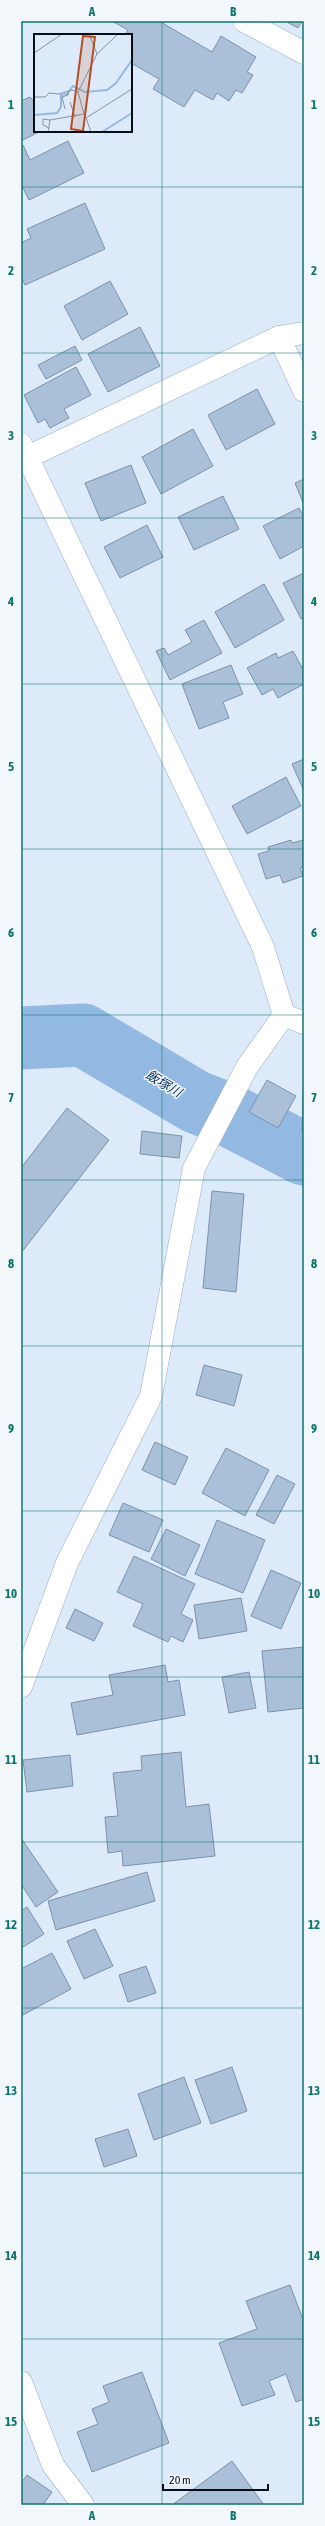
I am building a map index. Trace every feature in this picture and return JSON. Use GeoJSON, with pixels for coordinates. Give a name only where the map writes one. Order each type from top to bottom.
{"type":"FeatureCollection","features":[{"type":"Feature","properties":{"kind":"street"},"geometry":{"type":"LineString","coordinates":[[244,21],[304,53]]}},
{"type":"Feature","properties":{"kind":"street"},"geometry":{"type":"LineString","coordinates":[[21,1687],[67,1563],[151,1396],[194,1168],[247,1067],[294,1019],[263,947],[24,450],[279,337],[304,333]]}},
{"type":"Feature","properties":{"kind":"street"},"geometry":{"type":"LineString","coordinates":[[279,337],[304,391]]}},
{"type":"Feature","properties":{"kind":"street"},"geometry":{"type":"LineString","coordinates":[[21,2382],[53,2465],[83,2505]]}},
{"type":"Feature","properties":{"kind":"building"},"geometry":{"type":"Polygon","coordinates":[[[112,21],[159,21],[212,52],[221,36],[256,57],[247,72],[253,75],[242,93],[236,90],[229,101],[217,93],[213,100],[195,90],[184,107],[153,89],[159,79],[132,64],[132,34],[126,34],[128,30],[112,21]]]}},
{"type":"Feature","properties":{"kind":"building"},"geometry":{"type":"Polygon","coordinates":[[[285,21],[302,21],[298,28],[285,21]]]}},
{"type":"Feature","properties":{"kind":"building"},"geometry":{"type":"Polygon","coordinates":[[[30,97],[34,102],[34,132],[39,132],[21,141],[21,101],[30,97]]]}},
{"type":"Feature","properties":{"kind":"building"},"geometry":{"type":"Polygon","coordinates":[[[68,141],[84,173],[29,200],[21,184],[21,146],[23,145],[30,160],[68,141]]]}},
{"type":"Feature","properties":{"kind":"building"},"geometry":{"type":"Polygon","coordinates":[[[85,203],[105,249],[25,285],[21,277],[21,243],[31,238],[27,229],[85,203]]]}},
{"type":"Feature","properties":{"kind":"building"},"geometry":{"type":"Polygon","coordinates":[[[110,281],[128,314],[82,340],[64,306],[110,281]]]}},
{"type":"Feature","properties":{"kind":"building"},"geometry":{"type":"Polygon","coordinates":[[[140,327],[160,366],[108,392],[88,354],[140,327]]]}},
{"type":"Feature","properties":{"kind":"building"},"geometry":{"type":"Polygon","coordinates":[[[75,346],[82,360],[46,379],[38,365],[75,346]]]}},
{"type":"Feature","properties":{"kind":"building"},"geometry":{"type":"Polygon","coordinates":[[[76,367],[91,395],[64,409],[69,418],[50,428],[45,419],[38,423],[24,395],[76,367]]]}},
{"type":"Feature","properties":{"kind":"building"},"geometry":{"type":"Polygon","coordinates":[[[257,389],[275,424],[226,450],[208,415],[257,389]]]}},
{"type":"Feature","properties":{"kind":"building"},"geometry":{"type":"Polygon","coordinates":[[[193,429],[213,466],[161,494],[142,457],[193,429]]]}},
{"type":"Feature","properties":{"kind":"building"},"geometry":{"type":"Polygon","coordinates":[[[131,465],[146,503],[101,521],[85,483],[131,465]]]}},
{"type":"Feature","properties":{"kind":"building"},"geometry":{"type":"Polygon","coordinates":[[[304,479],[304,505],[295,483],[304,479]]]}},
{"type":"Feature","properties":{"kind":"building"},"geometry":{"type":"Polygon","coordinates":[[[223,496],[239,529],[194,550],[178,517],[223,496]]]}},
{"type":"Feature","properties":{"kind":"building"},"geometry":{"type":"Polygon","coordinates":[[[299,508],[304,517],[304,546],[280,559],[263,526],[299,508]]]}},
{"type":"Feature","properties":{"kind":"building"},"geometry":{"type":"Polygon","coordinates":[[[147,525],[163,557],[120,578],[104,547],[147,525]]]}},
{"type":"Feature","properties":{"kind":"building"},"geometry":{"type":"Polygon","coordinates":[[[304,573],[304,618],[301,619],[283,583],[304,573]]]}},
{"type":"Feature","properties":{"kind":"building"},"geometry":{"type":"Polygon","coordinates":[[[264,584],[284,620],[235,648],[215,612],[264,584]]]}},
{"type":"Feature","properties":{"kind":"building"},"geometry":{"type":"Polygon","coordinates":[[[204,620],[222,653],[170,680],[156,651],[164,648],[168,655],[192,642],[185,630],[204,620]]]}},
{"type":"Feature","properties":{"kind":"building"},"geometry":{"type":"Polygon","coordinates":[[[293,651],[304,671],[304,684],[278,698],[273,689],[262,695],[247,668],[276,653],[278,658],[293,651]]]}},
{"type":"Feature","properties":{"kind":"building"},"geometry":{"type":"Polygon","coordinates":[[[231,665],[243,694],[223,702],[229,718],[199,729],[182,684],[231,665]]]}},
{"type":"Feature","properties":{"kind":"building"},"geometry":{"type":"Polygon","coordinates":[[[304,759],[304,791],[292,764],[304,759]]]}},
{"type":"Feature","properties":{"kind":"building"},"geometry":{"type":"Polygon","coordinates":[[[286,777],[301,806],[247,834],[232,806],[286,777]]]}},
{"type":"Feature","properties":{"kind":"building"},"geometry":{"type":"Polygon","coordinates":[[[291,840],[292,843],[304,840],[304,867],[300,868],[303,876],[283,883],[280,875],[266,879],[258,854],[269,851],[268,847],[291,840]]]}},
{"type":"Feature","properties":{"kind":"building"},"geometry":{"type":"Polygon","coordinates":[[[267,1080],[296,1096],[278,1128],[249,1112],[267,1080]]]}},
{"type":"Feature","properties":{"kind":"building"},"geometry":{"type":"Polygon","coordinates":[[[303,1090],[304,1132],[302,1132],[303,1090]]]}},
{"type":"Feature","properties":{"kind":"building"},"geometry":{"type":"Polygon","coordinates":[[[67,1108],[109,1140],[21,1253],[21,1168],[67,1108]]]}},
{"type":"Feature","properties":{"kind":"building"},"geometry":{"type":"Polygon","coordinates":[[[142,1131],[182,1136],[179,1158],[140,1154],[142,1131]]]}},
{"type":"Feature","properties":{"kind":"building"},"geometry":{"type":"Polygon","coordinates":[[[212,1191],[244,1194],[236,1292],[203,1288],[212,1191]]]}},
{"type":"Feature","properties":{"kind":"building"},"geometry":{"type":"Polygon","coordinates":[[[204,1365],[242,1375],[234,1406],[196,1395],[204,1365]]]}},
{"type":"Feature","properties":{"kind":"building"},"geometry":{"type":"Polygon","coordinates":[[[155,1442],[188,1457],[175,1485],[142,1470],[155,1442]]]}},
{"type":"Feature","properties":{"kind":"building"},"geometry":{"type":"Polygon","coordinates":[[[226,1448],[269,1470],[245,1516],[202,1493],[226,1448]]]}},
{"type":"Feature","properties":{"kind":"building"},"geometry":{"type":"Polygon","coordinates":[[[277,1475],[295,1484],[274,1524],[256,1515],[277,1475]]]}},
{"type":"Feature","properties":{"kind":"building"},"geometry":{"type":"Polygon","coordinates":[[[123,1503],[163,1520],[149,1552],[109,1535],[123,1503]]]}},
{"type":"Feature","properties":{"kind":"building"},"geometry":{"type":"Polygon","coordinates":[[[217,1520],[265,1540],[243,1593],[195,1574],[217,1520]]]}},
{"type":"Feature","properties":{"kind":"building"},"geometry":{"type":"Polygon","coordinates":[[[166,1529],[200,1545],[185,1576],[151,1559],[166,1529]]]}},
{"type":"Feature","properties":{"kind":"building"},"geometry":{"type":"Polygon","coordinates":[[[134,1556],[195,1584],[181,1614],[193,1620],[183,1642],[171,1636],[168,1642],[133,1626],[143,1604],[117,1592],[134,1556]]]}},
{"type":"Feature","properties":{"kind":"building"},"geometry":{"type":"Polygon","coordinates":[[[271,1570],[301,1583],[281,1629],[251,1616],[271,1570]]]}},
{"type":"Feature","properties":{"kind":"building"},"geometry":{"type":"Polygon","coordinates":[[[241,1598],[247,1631],[199,1639],[194,1605],[241,1598]]]}},
{"type":"Feature","properties":{"kind":"building"},"geometry":{"type":"Polygon","coordinates":[[[75,1609],[103,1623],[94,1641],[66,1628],[75,1609]]]}},
{"type":"Feature","properties":{"kind":"building"},"geometry":{"type":"Polygon","coordinates":[[[304,1647],[304,1708],[268,1712],[262,1651],[304,1647]]]}},
{"type":"Feature","properties":{"kind":"building"},"geometry":{"type":"Polygon","coordinates":[[[165,1665],[168,1682],[179,1680],[185,1715],[77,1735],[71,1703],[113,1695],[109,1675],[165,1665]]]}},
{"type":"Feature","properties":{"kind":"building"},"geometry":{"type":"Polygon","coordinates":[[[249,1672],[256,1708],[229,1713],[222,1677],[249,1672]]]}},
{"type":"Feature","properties":{"kind":"building"},"geometry":{"type":"Polygon","coordinates":[[[181,1752],[186,1807],[209,1804],[215,1856],[123,1866],[122,1851],[108,1853],[105,1817],[118,1816],[113,1773],[142,1770],[141,1756],[181,1752]]]}},
{"type":"Feature","properties":{"kind":"building"},"geometry":{"type":"Polygon","coordinates":[[[70,1755],[73,1786],[27,1792],[23,1760],[70,1755]]]}},
{"type":"Feature","properties":{"kind":"building"},"geometry":{"type":"Polygon","coordinates":[[[21,1838],[58,1892],[36,1907],[21,1884],[21,1838]]]}},
{"type":"Feature","properties":{"kind":"building"},"geometry":{"type":"Polygon","coordinates":[[[147,1872],[155,1901],[56,1930],[48,1901],[147,1872]]]}},
{"type":"Feature","properties":{"kind":"building"},"geometry":{"type":"Polygon","coordinates":[[[27,1907],[44,1934],[23,1947],[21,1943],[21,1911],[27,1907]]]}},
{"type":"Feature","properties":{"kind":"building"},"geometry":{"type":"Polygon","coordinates":[[[95,1929],[113,1966],[84,1979],[67,1941],[95,1929]]]}},
{"type":"Feature","properties":{"kind":"building"},"geometry":{"type":"Polygon","coordinates":[[[52,1953],[71,1989],[21,2016],[21,1969],[52,1953]]]}},
{"type":"Feature","properties":{"kind":"building"},"geometry":{"type":"Polygon","coordinates":[[[146,1966],[156,1993],[128,2002],[119,1975],[146,1966]]]}},
{"type":"Feature","properties":{"kind":"building"},"geometry":{"type":"Polygon","coordinates":[[[232,2067],[247,2111],[211,2124],[195,2080],[232,2067]]]}},
{"type":"Feature","properties":{"kind":"building"},"geometry":{"type":"Polygon","coordinates":[[[184,2077],[201,2123],[154,2140],[138,2094],[184,2077]]]}},
{"type":"Feature","properties":{"kind":"building"},"geometry":{"type":"Polygon","coordinates":[[[128,2129],[137,2156],[104,2167],[95,2139],[128,2129]]]}},
{"type":"Feature","properties":{"kind":"building"},"geometry":{"type":"Polygon","coordinates":[[[290,2285],[304,2322],[304,2399],[296,2402],[286,2374],[269,2381],[275,2395],[242,2406],[219,2343],[257,2329],[246,2301],[290,2285]]]}},
{"type":"Feature","properties":{"kind":"building"},"geometry":{"type":"Polygon","coordinates":[[[142,2372],[169,2443],[92,2472],[77,2432],[98,2424],[92,2409],[109,2402],[103,2386],[142,2372]]]}},
{"type":"Feature","properties":{"kind":"building"},"geometry":{"type":"Polygon","coordinates":[[[232,2461],[264,2505],[172,2505],[232,2461]]]}},
{"type":"Feature","properties":{"kind":"building"},"geometry":{"type":"Polygon","coordinates":[[[27,2475],[52,2492],[43,2505],[21,2505],[21,2483],[27,2475]]]}},
{"type":"Feature","properties":{"kind":"waterway","name":"飯塚川"},"geometry":{"type":"LineString","coordinates":[[21,1038],[83,1035],[196,1102],[225,1113],[304,1154]]}}]}
